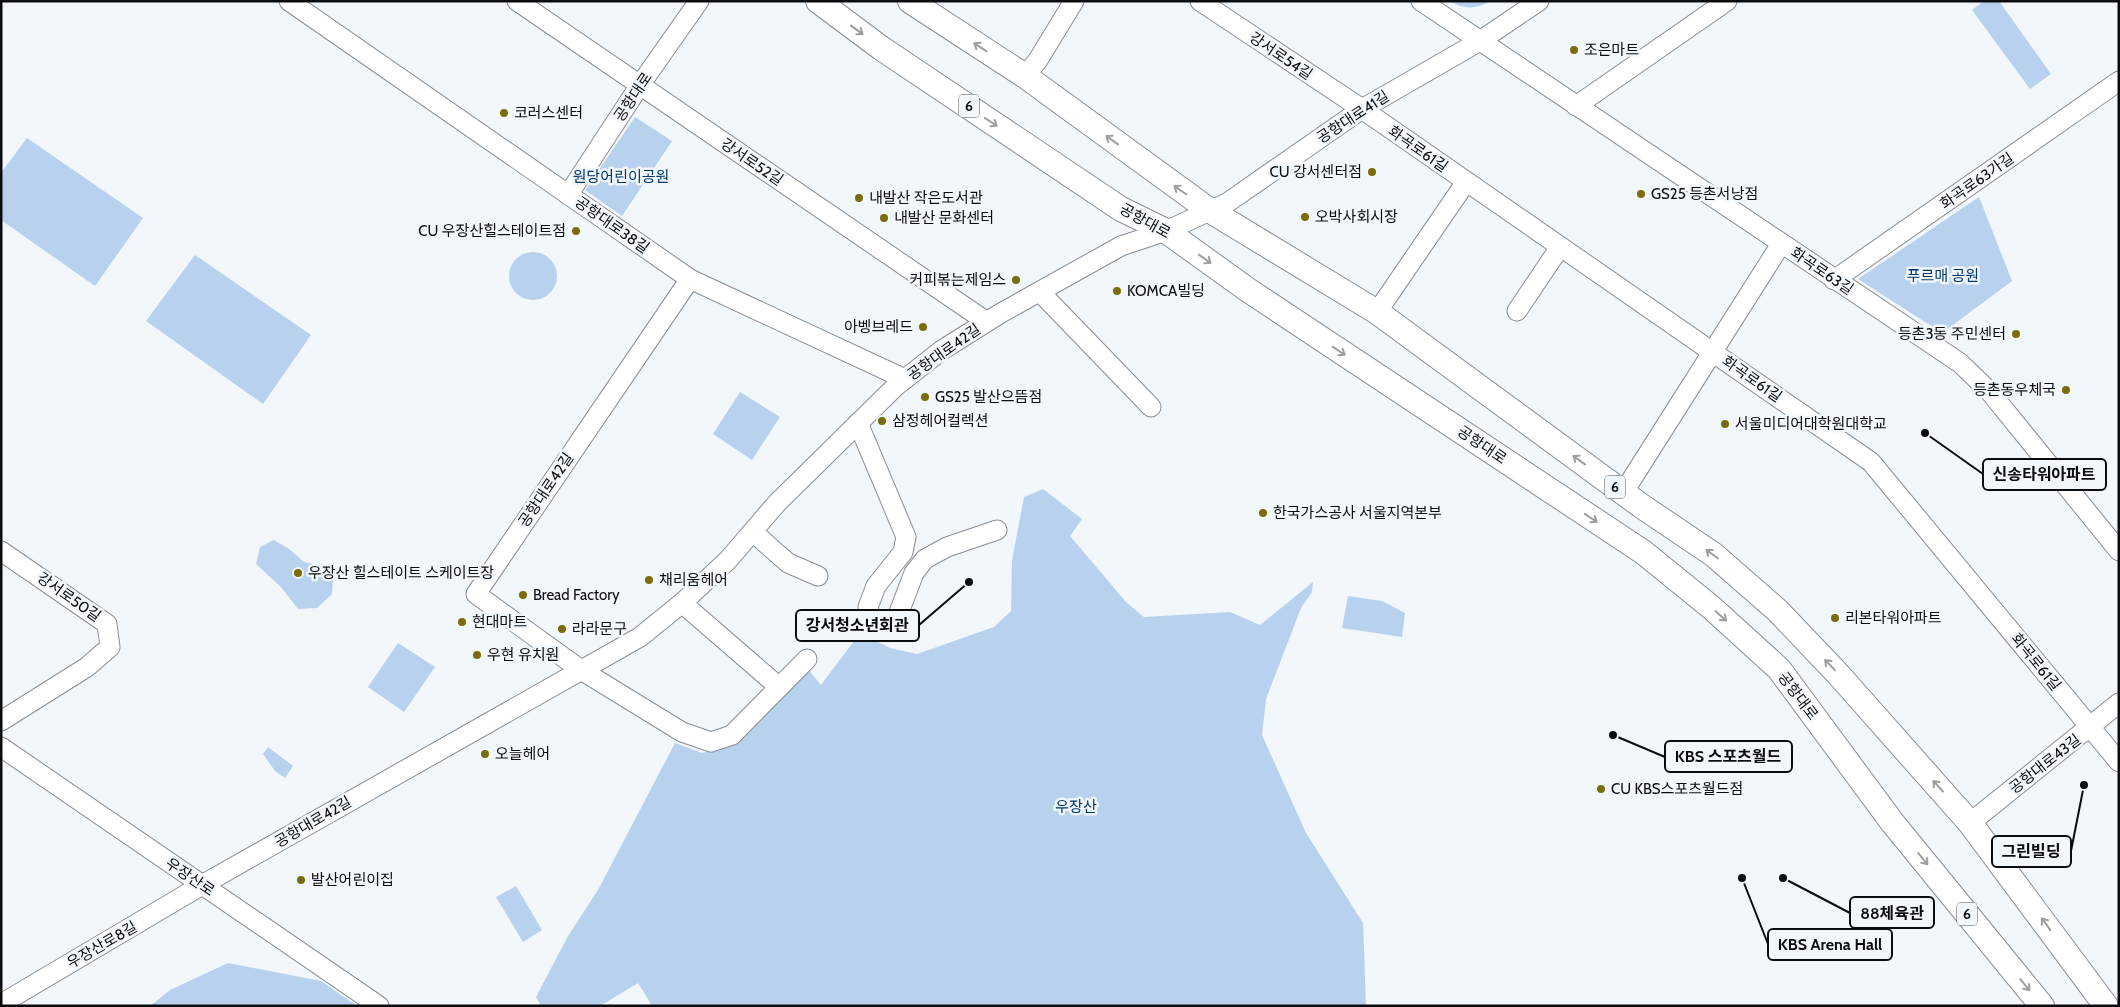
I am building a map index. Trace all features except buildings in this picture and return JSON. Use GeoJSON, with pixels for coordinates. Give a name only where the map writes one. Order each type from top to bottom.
{"type":"FeatureCollection","features":[{"type":"Feature","properties":{"kind":"main road","name":"공항대로"},"geometry":{"type":"LineString","coordinates":[[818,1],[881,48],[1121,209],[1166,231],[1248,290],[1643,552],[1712,608],[1779,669],[1892,822],[2042,1006]]}},
{"type":"Feature","properties":{"kind":"main road","name":"6"},"geometry":{"type":"LineString","coordinates":[[910,1],[1025,76],[1210,210],[1377,312],[1623,493],[1714,555],[1778,611],[1838,674],[1970,823],[2106,1006]]}},
{"type":"Feature","properties":{"kind":"street","name":"공항대로38길"},"geometry":{"type":"LineString","coordinates":[[289,1],[690,279],[905,379]]}},
{"type":"Feature","properties":{"kind":"street","name":"강서로52길"},"geometry":{"type":"LineString","coordinates":[[517,1],[987,322]]}},
{"type":"Feature","properties":{"kind":"street","name":"공항대로"},"geometry":{"type":"LineString","coordinates":[[568,195],[640,85],[699,1]]}},
{"type":"Feature","properties":{"kind":"street"},"geometry":{"type":"LineString","coordinates":[[1025,76],[1038,60],[1074,1]]}},
{"type":"Feature","properties":{"kind":"street","name":"강서로54길"},"geometry":{"type":"LineString","coordinates":[[1200,1],[1362,109]]}},
{"type":"Feature","properties":{"kind":"street","name":"화곡로63길"},"geometry":{"type":"LineString","coordinates":[[1421,1],[1960,363],[1990,392],[2119,551]]}},
{"type":"Feature","properties":{"kind":"street","name":"공항대로41길"},"geometry":{"type":"LineString","coordinates":[[1166,231],[1227,203],[1362,109],[1480,41],[1539,1]]}},
{"type":"Feature","properties":{"kind":"street"},"geometry":{"type":"LineString","coordinates":[[1576,106],[1727,1]]}},
{"type":"Feature","properties":{"kind":"street","name":"화곡로63가길"},"geometry":{"type":"LineString","coordinates":[[1834,280],[2119,82]]}},
{"type":"Feature","properties":{"kind":"street","name":"화곡로61길"},"geometry":{"type":"LineString","coordinates":[[1362,109],[1871,462],[2119,762]]}},
{"type":"Feature","properties":{"kind":"street"},"geometry":{"type":"LineString","coordinates":[[1377,312],[1466,182]]}},
{"type":"Feature","properties":{"kind":"street","name":"공항대로42길"},"geometry":{"type":"LineString","coordinates":[[202,886],[640,637],[682,603],[728,560],[777,504],[858,423],[905,379],[942,350],[987,322],[1121,246],[1166,231]]}},
{"type":"Feature","properties":{"kind":"street"},"geometry":{"type":"LineString","coordinates":[[1623,493],[1781,244]]}},
{"type":"Feature","properties":{"kind":"street"},"geometry":{"type":"LineString","coordinates":[[1517,311],[1560,247]]}},
{"type":"Feature","properties":{"kind":"street","name":"공항대로42길"},"geometry":{"type":"LineString","coordinates":[[690,279],[476,594],[581,670],[682,732],[711,742],[732,735],[807,659]]}},
{"type":"Feature","properties":{"kind":"street"},"geometry":{"type":"LineString","coordinates":[[1040,292],[1151,407]]}},
{"type":"Feature","properties":{"kind":"street"},"geometry":{"type":"LineString","coordinates":[[858,423],[906,537],[903,552],[876,586],[868,607],[872,624],[881,627],[898,614],[914,574],[926,559],[947,547],[997,530]]}},
{"type":"Feature","properties":{"kind":"street"},"geometry":{"type":"LineString","coordinates":[[753,532],[788,563],[818,576]]}},
{"type":"Feature","properties":{"kind":"street","name":"강서로50길"},"geometry":{"type":"LineString","coordinates":[[1,551],[107,624],[110,647],[88,667],[1,722]]}},
{"type":"Feature","properties":{"kind":"street"},"geometry":{"type":"LineString","coordinates":[[682,603],[780,687]]}},
{"type":"Feature","properties":{"kind":"street","name":"공항대로43길"},"geometry":{"type":"LineString","coordinates":[[1970,823],[2119,703]]}},
{"type":"Feature","properties":{"kind":"street","name":"우장산로"},"geometry":{"type":"LineString","coordinates":[[1,747],[379,1006]]}},
{"type":"Feature","properties":{"kind":"street","name":"우장산로8길"},"geometry":{"type":"LineString","coordinates":[[1,1004],[202,886]]}},
{"type":"Feature","properties":{"kind":"green space"},"geometry":{"type":"Polygon","coordinates":[[[1450,1],[1490,1],[1480,6],[1465,7],[1450,1]]]}},
{"type":"Feature","properties":{"kind":"green space"},"geometry":{"type":"Polygon","coordinates":[[[1984,1],[1999,1],[2051,74],[2030,89],[1972,10],[1984,1]]]}},
{"type":"Feature","properties":{"kind":"green space","name":"원당어린이공원"},"geometry":{"type":"Polygon","coordinates":[[[635,117],[672,141],[622,216],[585,190],[635,117]]]}},
{"type":"Feature","properties":{"kind":"green space"},"geometry":{"type":"Polygon","coordinates":[[[27,138],[143,218],[95,286],[1,220],[1,173],[27,138]]]}},
{"type":"Feature","properties":{"kind":"green space","name":"푸르매 공원"},"geometry":{"type":"Polygon","coordinates":[[[1979,197],[2012,281],[1942,333],[1858,279],[1979,197]]]}},
{"type":"Feature","properties":{"kind":"green space"},"geometry":{"type":"Polygon","coordinates":[[[528,252],[538,252],[550,259],[557,271],[557,281],[550,293],[538,300],[528,300],[520,296],[513,289],[509,281],[509,271],[513,263],[520,256],[528,252]]]}},
{"type":"Feature","properties":{"kind":"green space"},"geometry":{"type":"Polygon","coordinates":[[[195,255],[311,335],[263,404],[146,321],[195,255]]]}},
{"type":"Feature","properties":{"kind":"green space"},"geometry":{"type":"Polygon","coordinates":[[[740,392],[780,417],[752,460],[713,434],[740,392]]]}},
{"type":"Feature","properties":{"kind":"green space","name":"우장산"},"geometry":{"type":"Polygon","coordinates":[[[1043,489],[1082,519],[1070,536],[1126,602],[1144,617],[1230,612],[1260,625],[1313,582],[1312,592],[1301,608],[1266,699],[1262,735],[1306,833],[1363,923],[1366,1006],[652,1006],[638,983],[600,1006],[541,1006],[536,997],[568,936],[598,890],[675,743],[702,753],[728,747],[777,695],[807,668],[821,685],[860,633],[890,648],[917,654],[994,627],[1011,611],[1012,560],[1024,497],[1043,489]]]}},
{"type":"Feature","properties":{"kind":"green space","name":"우장산 힐스테이트 스케이트장"},"geometry":{"type":"Polygon","coordinates":[[[274,540],[289,549],[304,562],[327,567],[333,579],[332,594],[317,608],[298,609],[281,587],[256,564],[260,547],[274,540]]]}},
{"type":"Feature","properties":{"kind":"green space"},"geometry":{"type":"Polygon","coordinates":[[[1348,596],[1382,601],[1405,613],[1402,637],[1342,628],[1348,596]]]}},
{"type":"Feature","properties":{"kind":"green space"},"geometry":{"type":"Polygon","coordinates":[[[398,643],[435,667],[404,712],[368,687],[398,643]]]}},
{"type":"Feature","properties":{"kind":"green space"},"geometry":{"type":"Polygon","coordinates":[[[268,747],[293,766],[285,778],[275,771],[263,754],[268,747]]]}},
{"type":"Feature","properties":{"kind":"green space"},"geometry":{"type":"Polygon","coordinates":[[[516,886],[542,930],[523,942],[496,897],[516,886]]]}},
{"type":"Feature","properties":{"kind":"green space"},"geometry":{"type":"Polygon","coordinates":[[[228,963],[321,981],[357,1006],[150,1006],[170,990],[228,963]]]}},
{"type":"Feature","properties":{"kind":"place","name":"조은마트"},"geometry":{"type":"Point","coordinates":[1574,50]}},
{"type":"Feature","properties":{"kind":"place","name":"코러스센터"},"geometry":{"type":"Point","coordinates":[504,113]}},
{"type":"Feature","properties":{"kind":"place","name":"CU 강서센터점"},"geometry":{"type":"Point","coordinates":[1372,172]}},
{"type":"Feature","properties":{"kind":"place","name":"GS25 등촌서낭점"},"geometry":{"type":"Point","coordinates":[1641,194]}},
{"type":"Feature","properties":{"kind":"place","name":"내발산 작은도서관"},"geometry":{"type":"Point","coordinates":[859,198]}},
{"type":"Feature","properties":{"kind":"place","name":"오박사회시장"},"geometry":{"type":"Point","coordinates":[1305,217]}},
{"type":"Feature","properties":{"kind":"place","name":"내발산 문화센터"},"geometry":{"type":"Point","coordinates":[884,218]}},
{"type":"Feature","properties":{"kind":"place","name":"CU 우장산힐스테이트점"},"geometry":{"type":"Point","coordinates":[576,231]}},
{"type":"Feature","properties":{"kind":"place","name":"커피볶는제임스"},"geometry":{"type":"Point","coordinates":[1016,280]}},
{"type":"Feature","properties":{"kind":"place","name":"KOMCA빌딩"},"geometry":{"type":"Point","coordinates":[1117,291]}},
{"type":"Feature","properties":{"kind":"place","name":"아벵브레드"},"geometry":{"type":"Point","coordinates":[923,327]}},
{"type":"Feature","properties":{"kind":"place","name":"등촌3동 주민센터"},"geometry":{"type":"Point","coordinates":[2016,334]}},
{"type":"Feature","properties":{"kind":"place","name":"등촌동우체국"},"geometry":{"type":"Point","coordinates":[2066,390]}},
{"type":"Feature","properties":{"kind":"place","name":"GS25 발산으뜸점"},"geometry":{"type":"Point","coordinates":[925,397]}},
{"type":"Feature","properties":{"kind":"place","name":"삼정헤어컬렉션"},"geometry":{"type":"Point","coordinates":[882,421]}},
{"type":"Feature","properties":{"kind":"place","name":"서울미디어대학원대학교"},"geometry":{"type":"Point","coordinates":[1725,424]}},
{"type":"Feature","properties":{"kind":"place","name":"신송타워아파트"},"geometry":{"type":"Point","coordinates":[1925,433]}},
{"type":"Feature","properties":{"kind":"place","name":"한국가스공사 서울지역본부"},"geometry":{"type":"Point","coordinates":[1263,513]}},
{"type":"Feature","properties":{"kind":"place","name":"우장산 힐스테이트 스케이트장"},"geometry":{"type":"Point","coordinates":[298,573]}},
{"type":"Feature","properties":{"kind":"place","name":"채리움헤어"},"geometry":{"type":"Point","coordinates":[649,580]}},
{"type":"Feature","properties":{"kind":"place","name":"강서청소년회관"},"geometry":{"type":"Point","coordinates":[969,582]}},
{"type":"Feature","properties":{"kind":"place","name":"Bread Factory"},"geometry":{"type":"Point","coordinates":[523,595]}},
{"type":"Feature","properties":{"kind":"place","name":"리본타워아파트"},"geometry":{"type":"Point","coordinates":[1835,618]}},
{"type":"Feature","properties":{"kind":"place","name":"현대마트"},"geometry":{"type":"Point","coordinates":[462,622]}},
{"type":"Feature","properties":{"kind":"place","name":"라라문구"},"geometry":{"type":"Point","coordinates":[562,629]}},
{"type":"Feature","properties":{"kind":"place","name":"우현 유치원"},"geometry":{"type":"Point","coordinates":[477,655]}},
{"type":"Feature","properties":{"kind":"place","name":"KBS 스포츠월드"},"geometry":{"type":"Point","coordinates":[1613,735]}},
{"type":"Feature","properties":{"kind":"place","name":"오늘헤어"},"geometry":{"type":"Point","coordinates":[485,754]}},
{"type":"Feature","properties":{"kind":"place","name":"그린빌딩"},"geometry":{"type":"Point","coordinates":[2084,785]}},
{"type":"Feature","properties":{"kind":"place","name":"CU KBS스포츠월드점"},"geometry":{"type":"Point","coordinates":[1601,789]}},
{"type":"Feature","properties":{"kind":"place","name":"KBS Arena Hall"},"geometry":{"type":"Point","coordinates":[1742,878]}},
{"type":"Feature","properties":{"kind":"place","name":"88체육관"},"geometry":{"type":"Point","coordinates":[1783,878]}},
{"type":"Feature","properties":{"kind":"place","name":"발산어린이집"},"geometry":{"type":"Point","coordinates":[301,880]}}]}
